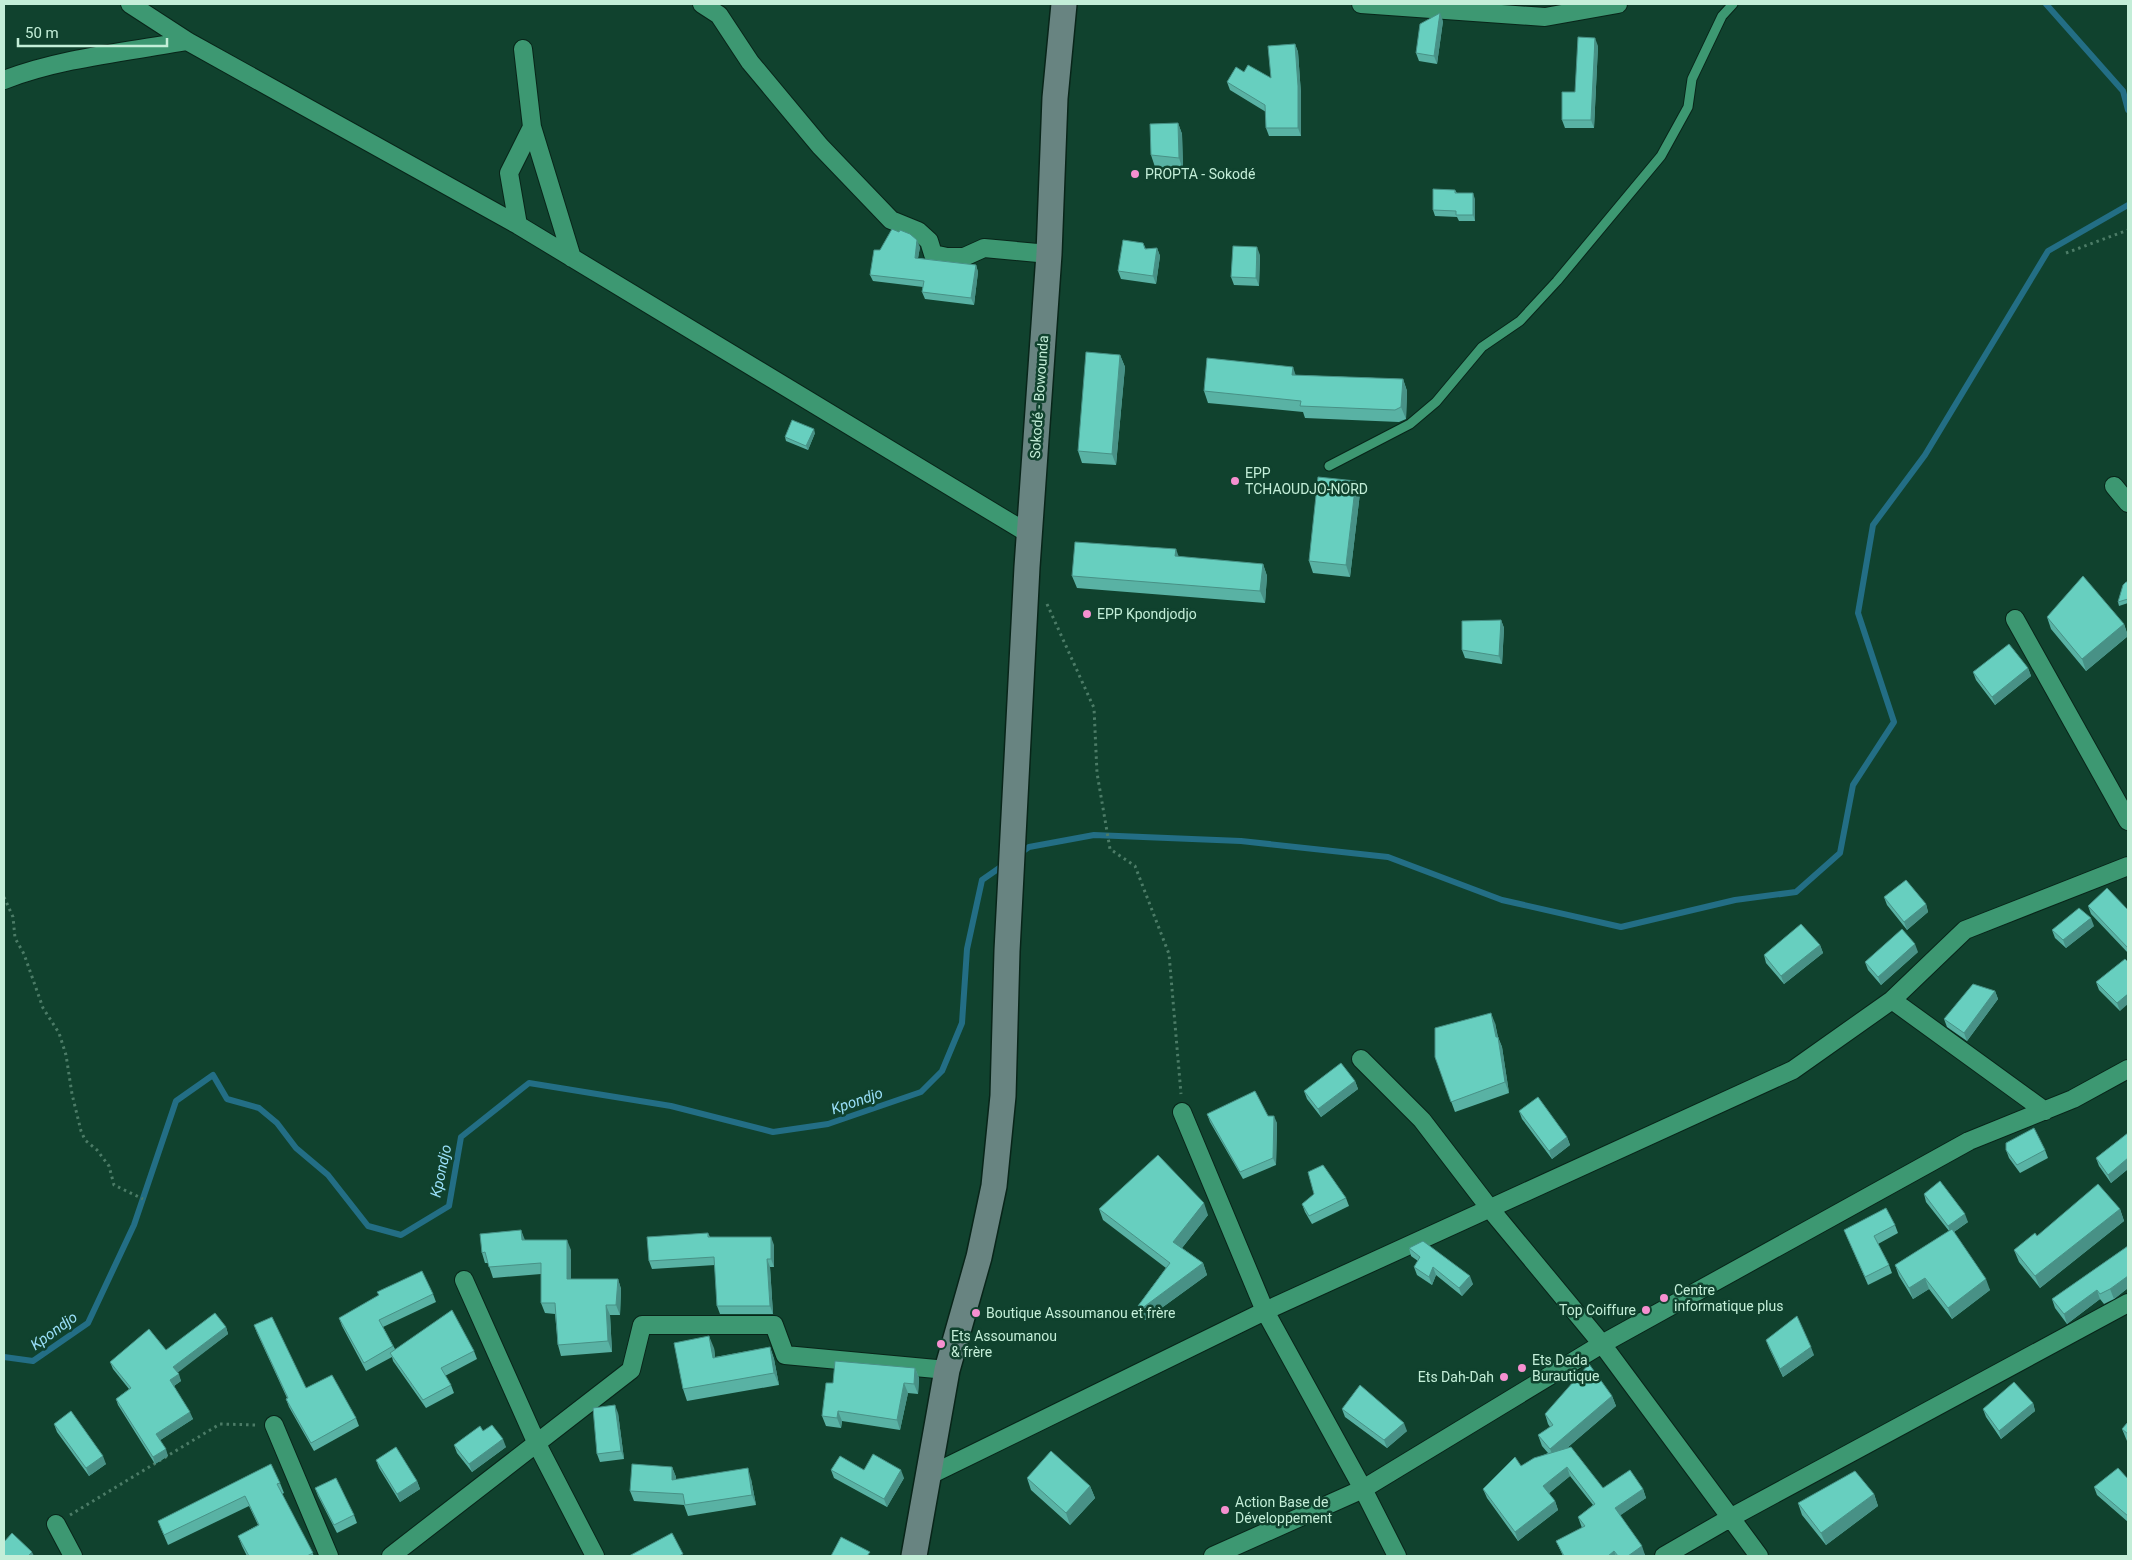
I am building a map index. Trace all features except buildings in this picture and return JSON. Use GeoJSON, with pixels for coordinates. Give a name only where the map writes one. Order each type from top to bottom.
{"type":"FeatureCollection","features":[{"type":"Feature","properties":{"kind":"main road","name":"Sokodé - Bowounda"},"geometry":{"type":"LineString","coordinates":[[914,1556],[947,1370],[980,1257],[994,1186],[1003,1096],[1007,951],[1029,534],[1049,254],[1055,98],[1064,4]]}},
{"type":"Feature","properties":{"kind":"street"},"geometry":{"type":"LineString","coordinates":[[130,4],[187,41],[518,225],[1029,534]]}},
{"type":"Feature","properties":{"kind":"street"},"geometry":{"type":"LineString","coordinates":[[702,4],[719,15],[750,62],[820,146],[890,220],[918,230],[929,241],[933,254],[947,257],[964,257],[984,248],[1049,254]]}},
{"type":"Feature","properties":{"kind":"street"},"geometry":{"type":"LineString","coordinates":[[1361,4],[1545,18],[1618,4]]}},
{"type":"Feature","properties":{"kind":"street"},"geometry":{"type":"LineString","coordinates":[[4,80],[20,74],[95,57],[187,41]]}},
{"type":"Feature","properties":{"kind":"street"},"geometry":{"type":"LineString","coordinates":[[523,49],[532,127],[572,258]]}},
{"type":"Feature","properties":{"kind":"street"},"geometry":{"type":"LineString","coordinates":[[518,225],[509,173],[532,127]]}},
{"type":"Feature","properties":{"kind":"street"},"geometry":{"type":"LineString","coordinates":[[2114,486],[2128,504]]}},
{"type":"Feature","properties":{"kind":"street"},"geometry":{"type":"LineString","coordinates":[[2015,619],[2128,821]]}},
{"type":"Feature","properties":{"kind":"street"},"geometry":{"type":"LineString","coordinates":[[928,1476],[1265,1311],[1491,1210],[1793,1070],[1892,1000],[1965,930],[2128,866]]}},
{"type":"Feature","properties":{"kind":"street"},"geometry":{"type":"LineString","coordinates":[[1892,1000],[2045,1111]]}},
{"type":"Feature","properties":{"kind":"street"},"geometry":{"type":"LineString","coordinates":[[1362,1060],[1422,1120],[1491,1210],[1602,1344],[1759,1556]]}},
{"type":"Feature","properties":{"kind":"street"},"geometry":{"type":"LineString","coordinates":[[1213,1556],[1363,1489],[1602,1344],[1969,1141],[2074,1099],[2128,1069]]}},
{"type":"Feature","properties":{"kind":"street"},"geometry":{"type":"LineString","coordinates":[[1182,1112],[1265,1311],[1363,1489],[1397,1556]]}},
{"type":"Feature","properties":{"kind":"street"},"geometry":{"type":"LineString","coordinates":[[464,1280],[537,1444],[595,1556]]}},
{"type":"Feature","properties":{"kind":"street"},"geometry":{"type":"LineString","coordinates":[[1664,1556],[1730,1518],[2128,1303]]}},
{"type":"Feature","properties":{"kind":"street"},"geometry":{"type":"LineString","coordinates":[[391,1556],[631,1370],[642,1325],[774,1325],[785,1355],[947,1370]]}},
{"type":"Feature","properties":{"kind":"street"},"geometry":{"type":"LineString","coordinates":[[274,1425],[329,1556]]}},
{"type":"Feature","properties":{"kind":"street"},"geometry":{"type":"LineString","coordinates":[[56,1524],[74,1556]]}},
{"type":"Feature","properties":{"kind":"lane"},"geometry":{"type":"LineString","coordinates":[[1329,466],[1410,424],[1436,402],[1482,347],[1520,321],[1556,281],[1661,156],[1688,107],[1692,80],[1699,64],[1722,16],[1733,4]]}},
{"type":"Feature","properties":{"kind":"path"},"geometry":{"type":"LineString","coordinates":[[2066,253],[2128,230]]}},
{"type":"Feature","properties":{"kind":"path"},"geometry":{"type":"LineString","coordinates":[[1046,601],[1094,708],[1097,774],[1110,848],[1135,866],[1169,954],[1182,1112]]}},
{"type":"Feature","properties":{"kind":"path"},"geometry":{"type":"LineString","coordinates":[[4,897],[13,917],[15,938],[24,954],[43,1008],[59,1033],[66,1055],[72,1094],[85,1140],[109,1166],[114,1185],[143,1199]]}},
{"type":"Feature","properties":{"kind":"path"},"geometry":{"type":"LineString","coordinates":[[56,1524],[220,1424],[274,1425]]}},
{"type":"Feature","properties":{"kind":"waterway"},"geometry":{"type":"LineString","coordinates":[[2046,4],[2123,91],[2128,110]]}},
{"type":"Feature","properties":{"kind":"waterway"},"geometry":{"type":"LineString","coordinates":[[1019,854],[1029,847],[1094,835],[1241,841],[1388,857],[1502,900],[1621,927],[1735,900],[1796,892],[1840,853],[1853,785],[1894,722],[1858,613],[1873,525],[1925,455],[2048,251],[2128,205]]}},
{"type":"Feature","properties":{"kind":"waterway","name":"Kpondjo"},"geometry":{"type":"LineString","coordinates":[[4,1357],[33,1361],[88,1323],[134,1225],[176,1101],[213,1075],[227,1099],[259,1108],[277,1123],[296,1148],[328,1175],[368,1226],[401,1235],[449,1206],[461,1137],[529,1083],[671,1106],[773,1132],[828,1124],[921,1092],[942,1071],[962,1023],[967,949],[982,880],[1005,864]]}},
{"type":"Feature","properties":{"kind":"place","name":"PROPTA - Sokodé"},"geometry":{"type":"Point","coordinates":[1135,174]}},
{"type":"Feature","properties":{"kind":"place","name":"EPP TCHAOUDJO-NORD"},"geometry":{"type":"Point","coordinates":[1235,481]}},
{"type":"Feature","properties":{"kind":"place","name":"EPP Kpondjodjo"},"geometry":{"type":"Point","coordinates":[1087,614]}},
{"type":"Feature","properties":{"kind":"place","name":"Centre informatique plus"},"geometry":{"type":"Point","coordinates":[1664,1298]}},
{"type":"Feature","properties":{"kind":"place","name":"Top Coiffure"},"geometry":{"type":"Point","coordinates":[1646,1310]}},
{"type":"Feature","properties":{"kind":"place","name":"Boutique Assoumanou et frère"},"geometry":{"type":"Point","coordinates":[976,1313]}},
{"type":"Feature","properties":{"kind":"place","name":"Ets Assoumanou & frère"},"geometry":{"type":"Point","coordinates":[941,1344]}},
{"type":"Feature","properties":{"kind":"place","name":"Ets Dada Burautique"},"geometry":{"type":"Point","coordinates":[1522,1368]}},
{"type":"Feature","properties":{"kind":"place","name":"Ets Dah-Dah"},"geometry":{"type":"Point","coordinates":[1504,1377]}},
{"type":"Feature","properties":{"kind":"place","name":"Action Base de Développement"},"geometry":{"type":"Point","coordinates":[1225,1510]}}]}
